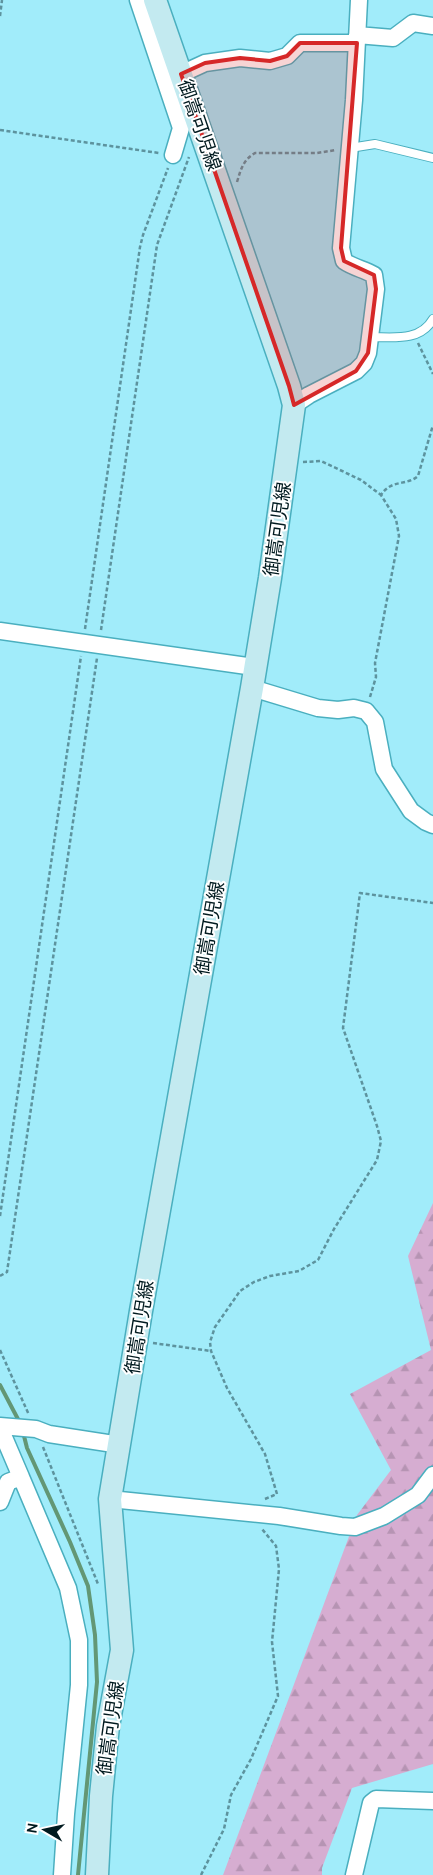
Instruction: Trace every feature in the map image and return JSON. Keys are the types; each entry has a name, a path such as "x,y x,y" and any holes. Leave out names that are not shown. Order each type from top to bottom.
{"main road":[{"name":"御嵩可児線","path":"97,1875 101,1796 108,1726 122,1650 110,1499 270,578 294,405 212,160 155,0"}],"street":[{"path":"138,0 180,128 172,155"},
{"path":"294,405 309,395 356,371 364,363 370,337 376,290 374,275 366,270 351,266 344,261 341,248 350,148 359,0"},
{"path":"181,74 205,63 240,58 270,61 287,56 300,43 393,38 413,24 433,26"},
{"path":"0,631 91,644 253,678 318,708 338,710 354,708 366,711 375,722 384,769 411,811 433,825"},
{"path":"62,1875 79,1685 79,1640 68,1588 9,1480 4,1427 33,1429 49,1434 120,1444"},
{"path":"110,1499 279,1516 355,1527 384,1516 418,1495 433,1475"},
{"path":"0,1502 9,1480"},
{"path":"362,1875 354,1875 371,1803 376,1799 433,1801"}],"lane":[{"path":"350,148 375,144 433,158"},
{"path":"370,337 412,336 428,328 433,319"}],"path":[{"path":"0,16 2,0"},
{"path":"0,130 212,160"},
{"path":"227,204 236,186 242,165 248,157 255,153 317,153 350,148"},
{"path":"0,1276 7,1272 91,644 140,247 142,235 172,155"},
{"path":"0,1216 157,245 189,157"},
{"path":"415,335 433,374"},
{"path":"381,495 392,484 413,481 418,476 433,425"},
{"path":"286,462 321,461 361,480 381,495 396,519 399,536 375,663 376,677 366,711"},
{"path":"201,1875 224,1828 232,1796 251,1759 278,1696 272,1642 280,1569 276,1546 251,1514 257,1503 277,1494 266,1454 227,1388 211,1351 210,1342 215,1327 240,1291 254,1282 270,1276 299,1271 318,1260 334,1229 377,1160 381,1141 378,1126 343,1028 360,893 433,903"},
{"path":"136,1341 211,1351"},
{"path":"0,1350 101,1593"}],"highlighted area":[{"path":"300,43 357,43 341,248 344,261 374,275 376,289 368,353 356,371 294,405 289,386 181,74 205,63 240,58 270,61 287,56"}],"green space":[{"path":"433,1203 433,1764 352,1788 322,1868 322,1875 223,1875 357,1515 391,1470 350,1394 431,1350 408,1256"}],"waterway":[{"path":"0,1385 20,1423"},
{"path":"23,1432 27,1448 88,1586 95,1635 97,1682 78,1875"}]}
